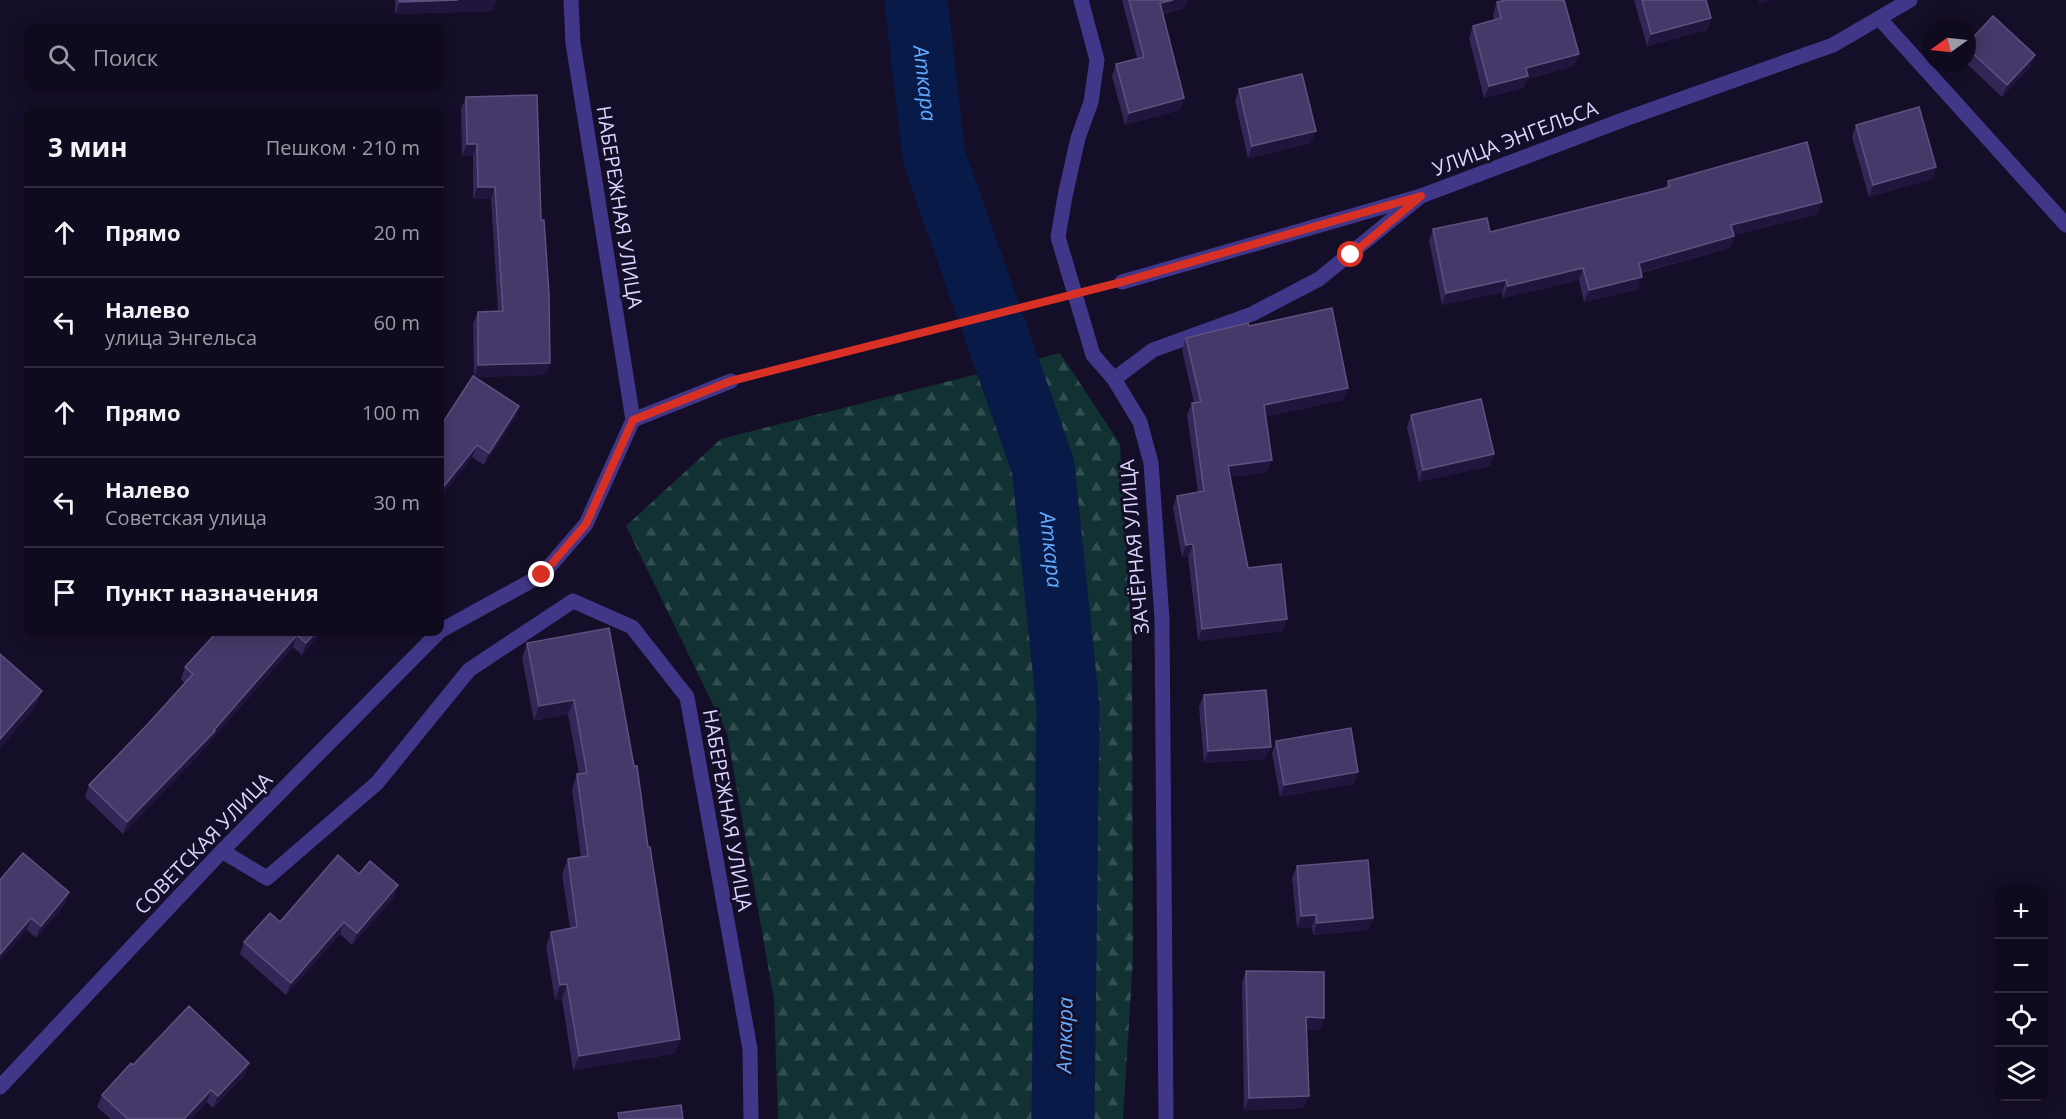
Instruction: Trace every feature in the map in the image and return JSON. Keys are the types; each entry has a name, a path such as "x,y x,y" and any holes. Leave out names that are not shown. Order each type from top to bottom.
{"street":[{"name":"НАБЕРЕЖНАЯ УЛИЦА","path":"571,0 573,44 633,420"},
{"name":"ЗАЧЁРНАЯ УЛИЦА","path":"1081,0 1097,60 1090,102 1078,138 1058,237 1093,355 1114,379 1140,422 1151,463 1162,619 1166,1119"},
{"name":"УЛИЦА ЭНГЕЛЬСА","path":"1122,282 1421,196 1628,118 1833,45 1910,0"},
{"path":"1879,18 2066,225"},
{"path":"1114,379 1153,350 1252,314 1319,279 1421,196"},
{"path":"633,420 731,381"},
{"name":"СОВЕТСКАЯ УЛИЦА","path":"444,628 542,575 586,524 633,420"},
{"name":"НАБЕРЕЖНАЯ УЛИЦА","path":"222,851 267,878 377,783 469,670 573,601 632,627 687,697 750,1050 751,1119"},
{"name":"СОВЕТСКАЯ УЛИЦА","path":"0,1087 222,851 434,636"}],"path":[{"path":"731,381 1122,282"}],"green space":[{"path":"1060,353 1120,444 1132,640 1133,960 1123,1119 778,1119 774,1000 727,733 626,526 721,439"}],"building":[{"path":"399,0 458,0 400,2"},
{"path":"1129,0 1173,0 1160,3 1184,98 1129,113 1116,64 1144,57"},
{"path":"1564,0 1579,54 1526,68 1528,76 1489,86 1473,26 1501,18 1497,2"},
{"path":"1642,0 1706,0 1711,18 1651,34"},
{"path":"1993,16 2035,55 2007,85 1976,56 1976,34"},
{"path":"1302,74 1316,131 1252,146 1239,89"},
{"path":"537,95 541,220 544,220 549,294 550,363 478,365 478,312 503,311 495,187 478,187 477,144 467,144 466,97"},
{"path":"1919,107 1936,167 1873,185 1856,125"},
{"path":"1807,142 1822,202 1731,225 1734,236 1639,263 1642,277 1589,290 1583,268 1508,286 1506,280 1446,293 1433,229 1487,218 1490,232 1670,187 1668,181"},
{"path":"1332,308 1348,388 1264,405 1272,460 1228,466 1248,568 1281,564 1287,619 1202,629 1193,544 1186,545 1177,496 1204,491 1192,403 1201,402 1186,338 1248,323 1249,326"},
{"path":"473,376 519,406 489,453 477,445 444,486 444,421"},
{"path":"1481,399 1494,454 1423,470 1411,415"},
{"path":"609,628 634,766 637,766 680,1039 579,1056 567,984 560,985 551,932 577,927 568,859 588,856 577,774 587,773 574,700 539,706 527,643"},
{"path":"213,636 296,636 215,731 127,822 89,785 193,674 185,667"},
{"path":"298,636 312,636 306,643"},
{"path":"0,654 42,691 0,739"},
{"path":"1266,690 1271,747 1208,751 1204,695"},
{"path":"1351,728 1358,772 1284,785 1276,741"},
{"path":"23,853 69,892 41,926 31,918 0,954 0,880"},
{"path":"338,855 359,874 370,861 398,885 357,933 344,922 291,983 244,942 270,913 280,922"},
{"path":"1368,860 1373,918 1317,923 1316,915 1301,916 1297,866"},
{"path":"1246,971 1324,972 1324,1018 1306,1017 1309,1096 1249,1098"},
{"path":"189,1006 249,1063 218,1096 211,1090 184,1119 128,1119 102,1095"},
{"path":"681,1105 683,1119 619,1119 618,1113"}],"waterway":[{"name":"Аткара","path":"916,0 934,157 1043,466 1068,707 1063,1119"}],"route":[{"path":"542,575 586,524 633,420 731,381 1122,282 1421,196 1351,255"}]}
